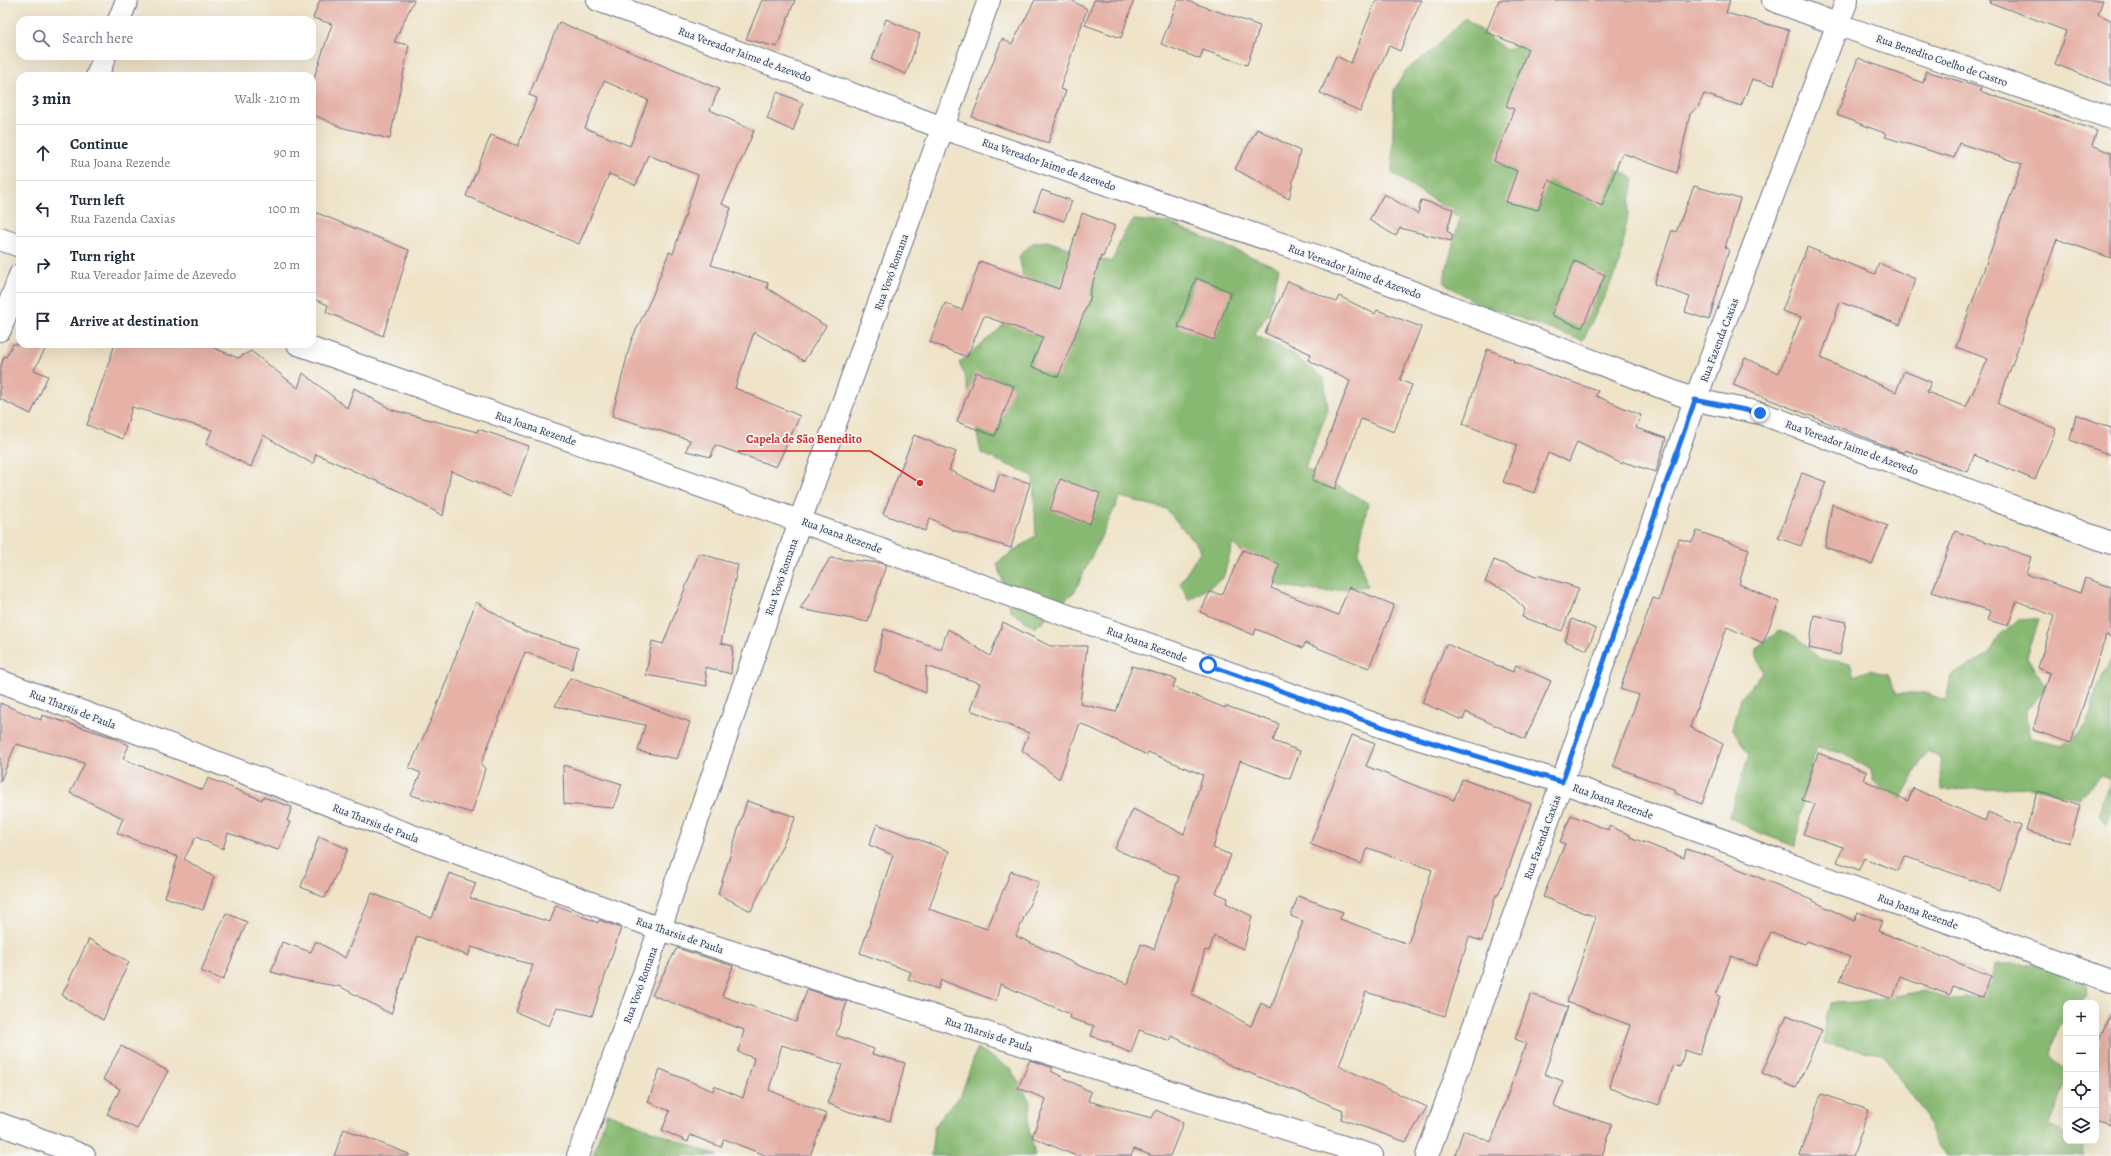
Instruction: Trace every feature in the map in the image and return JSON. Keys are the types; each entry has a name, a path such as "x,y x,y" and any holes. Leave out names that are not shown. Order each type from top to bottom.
{"street":[{"path":"121,16 127,0"},
{"name":"Rua Vereador Jaime de Azevedo","path":"598,0 943,128 1331,261 1695,400 1760,413 2111,543"},
{"name":"Rua Vovó Romana","path":"578,1156 660,929 800,520 989,0"},
{"name":"Rua Benedito Coelho de Castro","path":"1773,0 1839,25 2111,118"},
{"name":"Rua Fazenda Caxias","path":"1427,1156 1562,782 1695,400 1839,25 1847,0"},
{"path":"99,72 103,60"},
{"path":"0,239 16,245"},
{"path":"0,330 16,286"},
{"name":"Rua Joana Rezende","path":"309,348 1397,732 1562,782 2111,981"},
{"name":"Rua Tharsis de Paula","path":"0,681 660,929 1372,1156"},
{"path":"0,1124 84,1156"}],"green space":[{"path":"1465,18 1506,50 1532,38 1558,141 1634,178 1620,263 1583,341 1475,302 1443,282 1460,218 1392,173 1394,90 1406,70 1433,50"},
{"path":"1134,220 1169,223 1279,268 1268,314 1254,335 1285,349 1324,378 1328,410 1305,468 1368,503 1358,552 1367,586 1326,592 1279,586 1233,544 1223,578 1189,600 1180,584 1201,550 1166,509 1120,497 1075,591 1035,628 1011,611 997,563 1036,535 1033,476 981,453 965,376 959,363 1028,302 1019,256 1032,243 1047,241 1112,262 1123,234"},
{"path":"2020,618 2039,620 2027,657 2047,688 2026,710 2030,738 2064,745 2088,724 2096,692 2111,658 2111,811 2106,824 2098,816 2110,780 2101,776 2079,798 2029,787 1942,790 1940,758 1927,751 1899,802 1873,781 1871,770 1843,753 1816,748 1800,814 1796,847 1755,831 1729,817 1749,755 1733,729 1741,698 1763,673 1756,654 1756,648 1779,631 1797,637 1820,659 1850,663 1854,676 1870,670 1888,675 1896,693 1926,693 1946,701 1951,676 1990,653 2000,635"},
{"path":"1995,964 2041,964 2085,977 2087,995 2083,1000 2063,1000 2063,1021 2057,1027 2050,1055 2063,1068 2063,1089 2050,1126 2063,1132 2063,1144 2082,1144 2085,1156 1948,1156 1938,1147 1922,1110 1882,1053 1823,1044 1825,1018 1831,1003 1857,1002 1924,991 1953,999 1980,997 1992,984"},
{"path":"977,1048 1010,1068 1031,1103 1028,1124 1035,1156 931,1156 934,1128 946,1110 961,1095"},
{"path":"607,1113 718,1156 593,1156"}],"building":[{"path":"320,0 414,0 394,42 409,45 390,139 340,127 316,116 316,72 332,24 316,19 316,16 314,16"},
{"path":"762,0 795,0 777,47 746,39"},
{"path":"1035,0 1071,0 1087,9 1060,89 1066,91 1048,143 972,117 1002,39 1012,44"},
{"path":"1094,0 1134,0 1121,38 1085,25"},
{"path":"1178,0 1185,0 1260,26 1247,65 1203,50 1200,59 1161,44"},
{"path":"1376,0 1421,0 1400,51 1389,46 1360,111 1320,93 1336,56 1351,63"},
{"path":"1499,0 1730,0 1726,13 1789,30 1774,85 1752,79 1741,106 1704,94 1698,107 1690,114 1677,173 1622,153 1602,206 1549,180 1538,210 1506,202 1517,171 1494,161 1514,109 1506,106 1528,49 1486,32"},
{"path":"1990,0 2103,0 2098,14 2111,20 2111,86 2055,64 2066,31 1989,2"},
{"path":"886,19 920,34 906,74 872,60"},
{"path":"559,22 719,89 710,110 754,131 722,204 731,208 711,265 768,283 767,288 826,326 804,361 754,332 735,388 800,416 776,467 715,445 711,457 686,451 690,440 612,416 631,341 652,297 669,252 673,254 698,175 648,155 636,185 609,174 579,244 466,196 491,135 518,146 537,98 529,95","holes":["604,81 648,100 630,146 585,128"]},
{"path":"1858,58 1923,83 1926,71 1982,88 1980,91 2097,131 2092,145 2111,153 2111,258 2057,239 1998,404 2056,429 2035,480 1974,455 1968,472 1905,450 1904,453 1733,385 1745,358 1779,373 1801,317 1782,311 1807,247 1875,274 1879,263 1915,279 1900,325 1840,302 1821,358 1896,392 1904,371 1931,382 1927,392 1966,407 1988,359 1956,347 2022,164 1959,143 1954,158 1885,137 1887,134 1837,115"},
{"path":"777,92 803,103 793,131 767,119"},
{"path":"1257,129 1300,151 1289,199 1235,169"},
{"path":"1694,186 1740,199 1725,248 1729,249 1709,320 1685,312 1690,297 1654,284 1672,230 1676,232"},
{"path":"1042,190 1072,201 1064,221 1034,210"},
{"path":"1384,194 1418,214 1421,200 1453,209 1447,231 1453,235 1451,241 1400,228 1396,236 1369,220"},
{"path":"316,213 409,250 383,336 326,312 328,305 316,300"},
{"path":"1082,213 1115,226 1103,257 1101,256 1089,295 1091,296 1058,377 1031,366 1043,337 984,316 967,357 930,342 945,303 962,310 980,261 1059,289"},
{"path":"1575,261 1605,275 1582,328 1551,315"},
{"path":"1196,278 1231,292 1214,340 1178,327"},
{"path":"1288,281 1336,302 1339,296 1375,314 1377,310 1421,327 1400,380 1412,385 1394,432 1361,419 1335,489 1312,480 1350,381 1308,360 1311,354 1265,333"},
{"path":"13,344 16,344 16,348 46,348 34,370 48,376 31,414 0,399 0,370 4,356 6,357"},
{"path":"114,348 214,348 238,358 251,351 298,388 303,373 347,408 354,388 392,410 477,432 478,429 529,446 511,496 451,471 443,516 399,491 316,454 313,464 263,435 251,467 206,444 212,430 132,407 123,439 87,425"},
{"path":"1487,349 1514,360 1513,362 1598,391 1596,396 1641,415 1636,428 1666,438 1656,472 1623,462 1622,464 1577,442 1569,462 1548,453 1534,493 1503,482 1517,445 1463,424"},
{"path":"976,372 1014,386 995,436 957,422"},
{"path":"2076,414 2111,428 2111,455 2070,440"},
{"path":"914,435 956,452 949,470 994,492 999,474 1030,483 1011,548 953,530 930,518 925,531 883,514"},
{"path":"1802,473 1826,482 1801,546 1778,538"},
{"path":"1060,479 1100,493 1090,524 1050,510"},
{"path":"1832,504 1888,526 1872,564 1825,547"},
{"path":"1697,531 1749,549 1739,584 1779,602 1763,643 1727,627 1690,727 1723,744 1702,804 1675,793 1676,790 1613,766 1639,695 1620,689 1653,598 1659,600 1679,539 1692,542"},
{"path":"1955,531 2031,557 2026,574 2080,593 2085,578 2111,587 2111,637 2106,635 2071,743 2033,730 2050,673 2038,668 2054,616 2017,601 2008,626 1988,620 1991,611 1932,592"},
{"path":"1243,550 1280,564 1271,588 1338,615 1349,587 1394,605 1369,668 1305,643 1303,648 1256,629 1254,635 1200,612 1210,592 1222,595"},
{"path":"699,553 738,565 721,643 733,646 731,674 705,667 707,686 646,675 652,641 663,644"},
{"path":"830,558 880,563 886,565 868,622 800,609"},
{"path":"1494,560 1536,577 1537,575 1579,588 1562,631 1522,617 1525,609 1506,590 1485,582"},
{"path":"476,602 523,631 578,648 572,669 525,652 481,764 485,769 472,813 411,795 421,773 409,768 435,711"},
{"path":"1814,615 1846,622 1840,655 1809,648"},
{"path":"1572,619 1596,629 1587,650 1565,641"},
{"path":"1003,622 1050,646 1087,646 1080,704 1116,712 1132,666 1176,679 1173,687 1225,708 1226,706 1279,724 1273,741 1300,751 1290,779 1240,761 1213,848 1231,855 1216,893 1228,898 1226,903 1252,916 1244,949 1214,936 1209,951 1205,950 1192,994 1251,1026 1261,1003 1271,1008 1303,921 1291,916 1298,896 1343,912 1340,919 1408,944 1432,870 1368,848 1361,864 1310,844 1352,735 1375,744 1366,766 1414,785 1454,800 1462,779 1531,804 1506,876 1498,895 1496,895 1482,941 1469,937 1445,1016 1366,992 1339,1066 1427,1107 1406,1142 1341,1119 1343,1110 1232,1066 1172,1036 1170,1041 1139,1030 1131,1053 1112,1045 1113,1043 1091,1036 1094,1026 1069,1018 1070,1014 1000,984 996,1001 941,980 938,989 908,979 911,972 860,953 893,855 869,845 877,824 949,851 929,909 987,929 1011,871 1039,882 1016,936 1080,966 1128,984 1141,944 1154,949 1179,877 1115,849 1133,809 1184,834 1203,775 1148,752 1147,755 1080,723 1059,779 1022,750 1029,733 970,710 980,683 926,666 926,693 874,671 884,629 941,649 948,629 990,656"},
{"path":"1446,644 1513,672 1516,665 1551,681 1525,739 1466,712 1463,720 1422,703"},
{"path":"570,678 690,722 677,759 638,751 645,725 555,706"},
{"path":"0,703 41,720 42,715 112,737 129,745 123,759 203,790 208,778 262,800 263,797 292,807 287,821 290,822 278,850 228,833 223,849 196,837 184,859 214,877 203,910 165,897 178,857 117,833 123,818 70,793 85,763 16,744 0,782"},
{"path":"1818,753 1867,772 1864,780 1908,801 1913,788 1985,821 1988,812 2021,826 2000,890 1904,856 1898,871 1864,858 1859,870 1837,862 1843,847 1803,834 1815,804 1802,800"},
{"path":"563,765 622,784 613,808 564,804"},
{"path":"2037,791 2080,805 2070,843 2026,831"},
{"path":"747,801 796,817 751,911 718,894"},
{"path":"1571,815 1608,830 1609,826 1630,835 1630,837 1684,858 1686,849 1708,856 1801,895 1854,921 1858,912 1882,921 1878,931 1991,976 1983,998 1953,986 1950,995 1900,977 1893,999 1840,981 1850,957 1807,941 1805,944 1771,932 1756,966 1731,956 1716,995 1720,996 1699,1055 1685,1050 1680,1067 1674,1065 1659,1105 1609,1088 1630,1025 1567,1002 1596,917 1543,897 1565,844 1560,842"},
{"path":"319,836 348,849 325,898 301,887"},
{"path":"449,873 476,883 470,898 550,922 556,905 598,923 599,920 621,928 592,1016 557,1007 549,1026 516,1012 533,965 471,947 468,956 417,936 391,1014 341,987 297,979 271,972 282,942 311,952 316,941 345,958 372,893 432,918"},
{"path":"226,913 247,922 223,980 201,971"},
{"path":"89,939 129,962 103,1020 62,995"},
{"path":"677,948 733,966 722,996 796,1022 807,989 847,1002 836,1035 874,1049 872,1054 905,1063 890,1121 850,1112 827,1103 842,1065 782,1045 769,1090 826,1114 810,1156 767,1156 724,1139 721,1147 690,1135 688,1142 662,1130 670,1111 648,1102 660,1069 713,1091 714,1086 743,1098 754,1058 738,1052 744,1030 652,995"},
{"path":"1531,994 1568,1007 1544,1074 1563,1081 1554,1106 1612,1125 1602,1156 1455,1156 1463,1130 1491,1142 1526,1043 1515,1039"},
{"path":"2111,1013 2111,1127 2099,1123 2099,1040"},
{"path":"1787,1015 1822,1030 1796,1088 1762,1073"},
{"path":"121,1046 168,1071 137,1129 107,1114 120,1089 103,1079"},
{"path":"1030,1060 1053,1068 1051,1071 1091,1092 1088,1101 1152,1118 1156,1110 1183,1123 1170,1156 1153,1156 1134,1149 1131,1156 1076,1156 1032,1137 1046,1099 1018,1088"},
{"path":"1821,1094 1869,1110 1853,1156 1800,1156"},
{"path":"344,1129 409,1154 409,1156 334,1156"}],"place":[{"name":"Capela de São Benedito","path":"920,483"}],"route":[{"path":"1208,665 1397,732 1562,782 1695,400 1760,413"}]}
